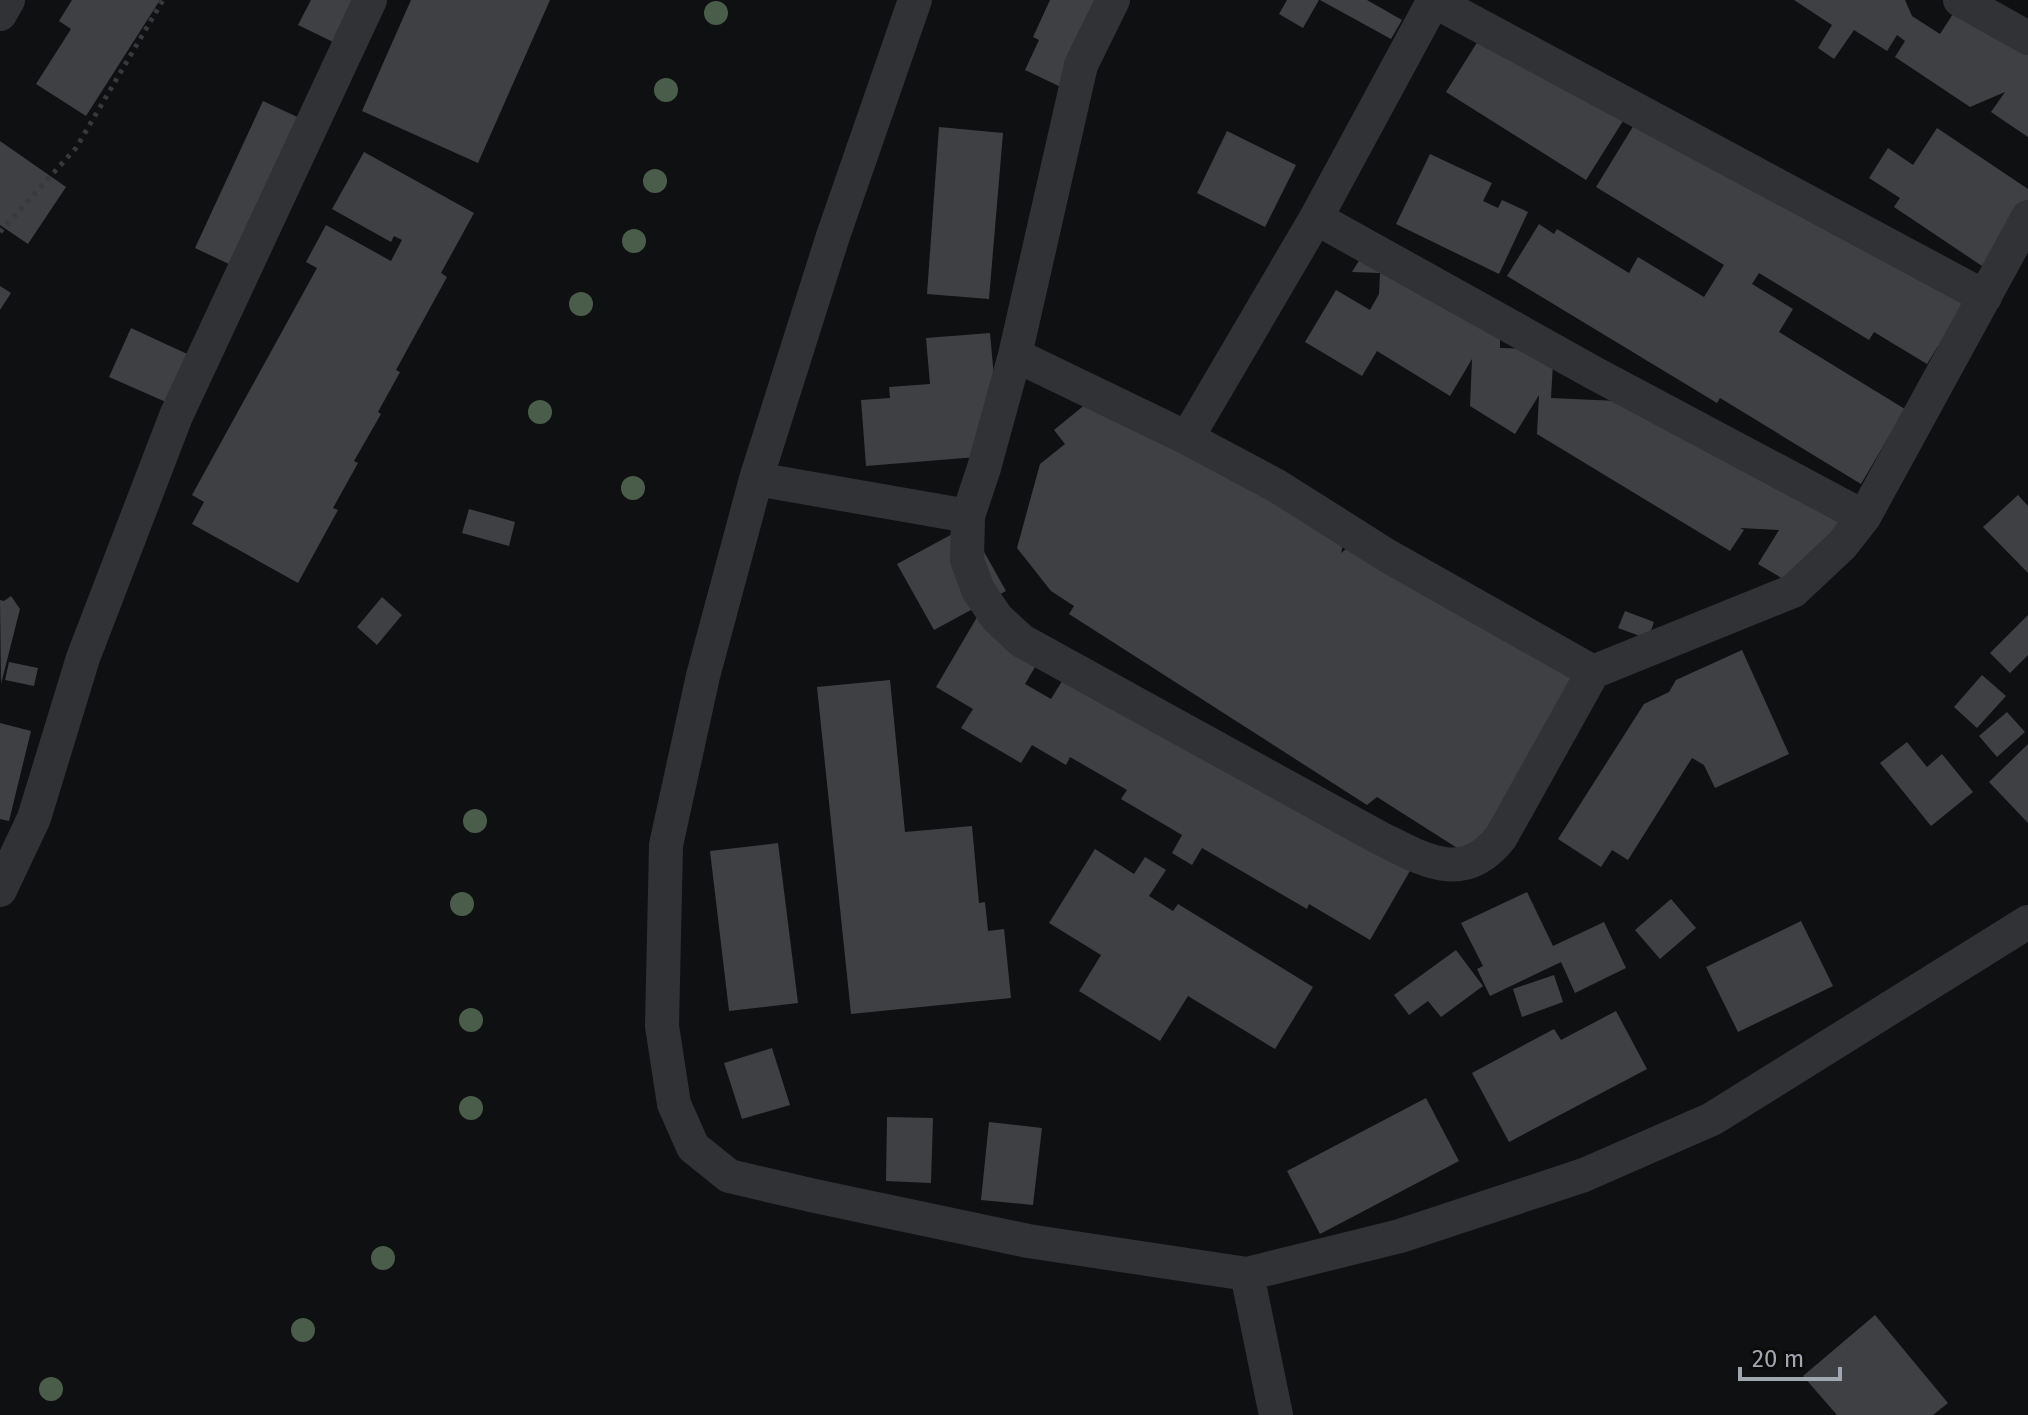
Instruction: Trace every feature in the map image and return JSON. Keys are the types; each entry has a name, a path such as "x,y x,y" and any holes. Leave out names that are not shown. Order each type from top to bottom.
{"street":[{"path":"0,14 8,0"},
{"path":"0,890 34,818 83,658 176,416 370,0"},
{"path":"915,0 833,236 756,479 703,676 666,845 662,1026 674,1104 693,1147 729,1176 815,1196 1028,1241 1247,1274 1400,1236 1584,1175 1712,1119 2028,922"},
{"path":"1113,0 1081,65 1015,355 968,516 967,560 978,590 997,618 1022,641 1376,836 1430,862 1457,865 1488,854 1501,837 1593,672 1793,591 1842,545 1864,517 2028,217"},
{"path":"1960,0 2028,38"},
{"path":"1187,438 1316,218 1434,1 1985,297"},
{"path":"1316,218 1594,373 1864,517"},
{"path":"1015,355 1187,438 1277,486 1386,555 1593,672"},
{"path":"756,479 968,516"},
{"path":"1247,1274 1276,1415"}],"path":[{"path":"0,232 76,148 163,0"}],"building":[{"path":"72,0 160,0 86,116 36,84 71,29 59,21"},
{"path":"311,0 379,0 354,52 298,25"},
{"path":"411,0 550,0 478,163 362,111"},
{"path":"1050,0 1125,0 1084,98 1025,70 1039,40 1033,37"},
{"path":"1287,0 1319,0 1303,28 1279,14"},
{"path":"1320,0 1367,0 1402,20 1391,39"},
{"path":"1794,0 1905,0 1912,16 1940,34 1962,0 2028,37 2028,137 1991,112 2005,92 1970,107 1895,57 1905,41 1897,35 1887,51 1854,30 1834,59 1818,48 1832,25"},
{"path":"1483,33 1623,121 1586,180 1446,92"},
{"path":"263,101 321,128 250,274 195,248"},
{"path":"1645,107 1979,309 1952,354 1938,346 1927,364 1874,332 1869,340 1759,273 1752,284 1793,309 1779,332 1913,414 1888,438 1861,484 1720,398 1717,403 1507,276 1539,224 1554,234 1557,229 1629,273 1638,257 1704,297 1724,265 1596,187"},
{"path":"939,127 1003,133 989,299 927,294"},
{"path":"1937,128 2028,189 2028,209 1982,266 1894,207 1900,198 1869,178 1888,148 1913,165"},
{"path":"1227,131 1296,165 1265,227 1197,193"},
{"path":"0,141 66,187 28,244 0,225"},
{"path":"364,152 474,213 441,273 447,277 396,370 400,372 378,412 381,414 354,461 358,463 333,508 338,510 298,583 192,524 204,502 192,495 317,268 306,262 326,225 391,261 402,240 394,236 391,242 332,209"},
{"path":"1430,154 1492,183 1483,201 1498,208 1502,200 1528,212 1499,274 1396,224"},
{"path":"1365,251 1500,333 1500,348 1530,349 1553,363 1551,398 1618,401 1854,523 1810,595 1758,564 1779,530 1740,528 1744,530 1730,551 1537,434 1539,395 1515,434 1470,406 1472,359 1450,396 1377,351 1362,376 1305,342 1336,290 1370,310 1379,294 1380,273 1352,272"},
{"path":"0,286 11,293 0,310"},
{"path":"131,328 196,358 175,406 109,377"},
{"path":"990,333 1001,455 866,466 861,400 890,398 889,387 930,384 926,338"},
{"path":"1103,390 1348,525 1341,553 1366,533 1594,667 1476,860 1377,797 1367,805 1069,614 1074,606 1051,591 1017,548 1040,464 1065,444 1054,430"},
{"path":"2018,495 2028,506 2028,573 1983,527"},
{"path":"469,509 515,522 509,546 462,533"},
{"path":"969,525 1006,591 934,630 897,564"},
{"path":"11,596 20,609 1,684 0,600"},
{"path":"382,597 402,615 377,645 357,627"},
{"path":"983,607 1048,645 1025,684 1051,699 1072,665 1418,857 1370,940 1309,904 1307,909 1202,848 1192,865 1172,853 1182,835 1121,799 1127,790 1070,757 1066,765 1032,745 1021,763 961,728 973,709 936,687"},
{"path":"1625,611 1654,622 1648,639 1618,628"},
{"path":"2028,615 2028,655 2010,673 1990,653"},
{"path":"1742,650 1789,754 1715,788 1704,765 1692,758 1628,860 1612,850 1601,867 1558,839 1644,704 1669,692 1676,680"},
{"path":"9,662 38,668 34,686 5,680"},
{"path":"1982,675 2006,696 1977,728 1954,707"},
{"path":"890,680 905,832 972,826 979,903 985,902 988,931 1004,929 1011,998 851,1014 817,687"},
{"path":"2007,712 2025,732 1997,757 1979,736"},
{"path":"0,723 31,731 9,821 0,819"},
{"path":"1907,742 1927,767 1942,754 1973,792 1931,826 1880,763"},
{"path":"2028,744 2028,823 1989,782"},
{"path":"778,843 798,1003 729,1011 710,851"},
{"path":"1095,849 1134,874 1145,857 1166,870 1149,896 1173,911 1178,904 1313,987 1275,1049 1188,996 1160,1041 1079,991 1101,955 1049,923"},
{"path":"1527,892 1553,946 1604,922 1626,968 1575,993 1561,962 1490,996 1477,969 1483,966 1461,923"},
{"path":"1671,899 1696,928 1660,959 1635,930"},
{"path":"1801,921 1833,986 1738,1032 1706,967"},
{"path":"1456,950 1483,986 1441,1017 1428,1001 1409,1015 1394,995"},
{"path":"1554,975 1563,1002 1522,1017 1513,989"},
{"path":"1616,1011 1647,1069 1509,1142 1472,1073 1554,1029 1561,1040"},
{"path":"772,1048 790,1105 742,1119 724,1063"},
{"path":"1426,1098 1459,1161 1320,1234 1287,1171"},
{"path":"887,1117 933,1118 931,1183 886,1181"},
{"path":"989,1122 1042,1128 1033,1205 981,1200"},
{"path":"1875,1315 1948,1403 1933,1415 1837,1415 1803,1376"}]}
